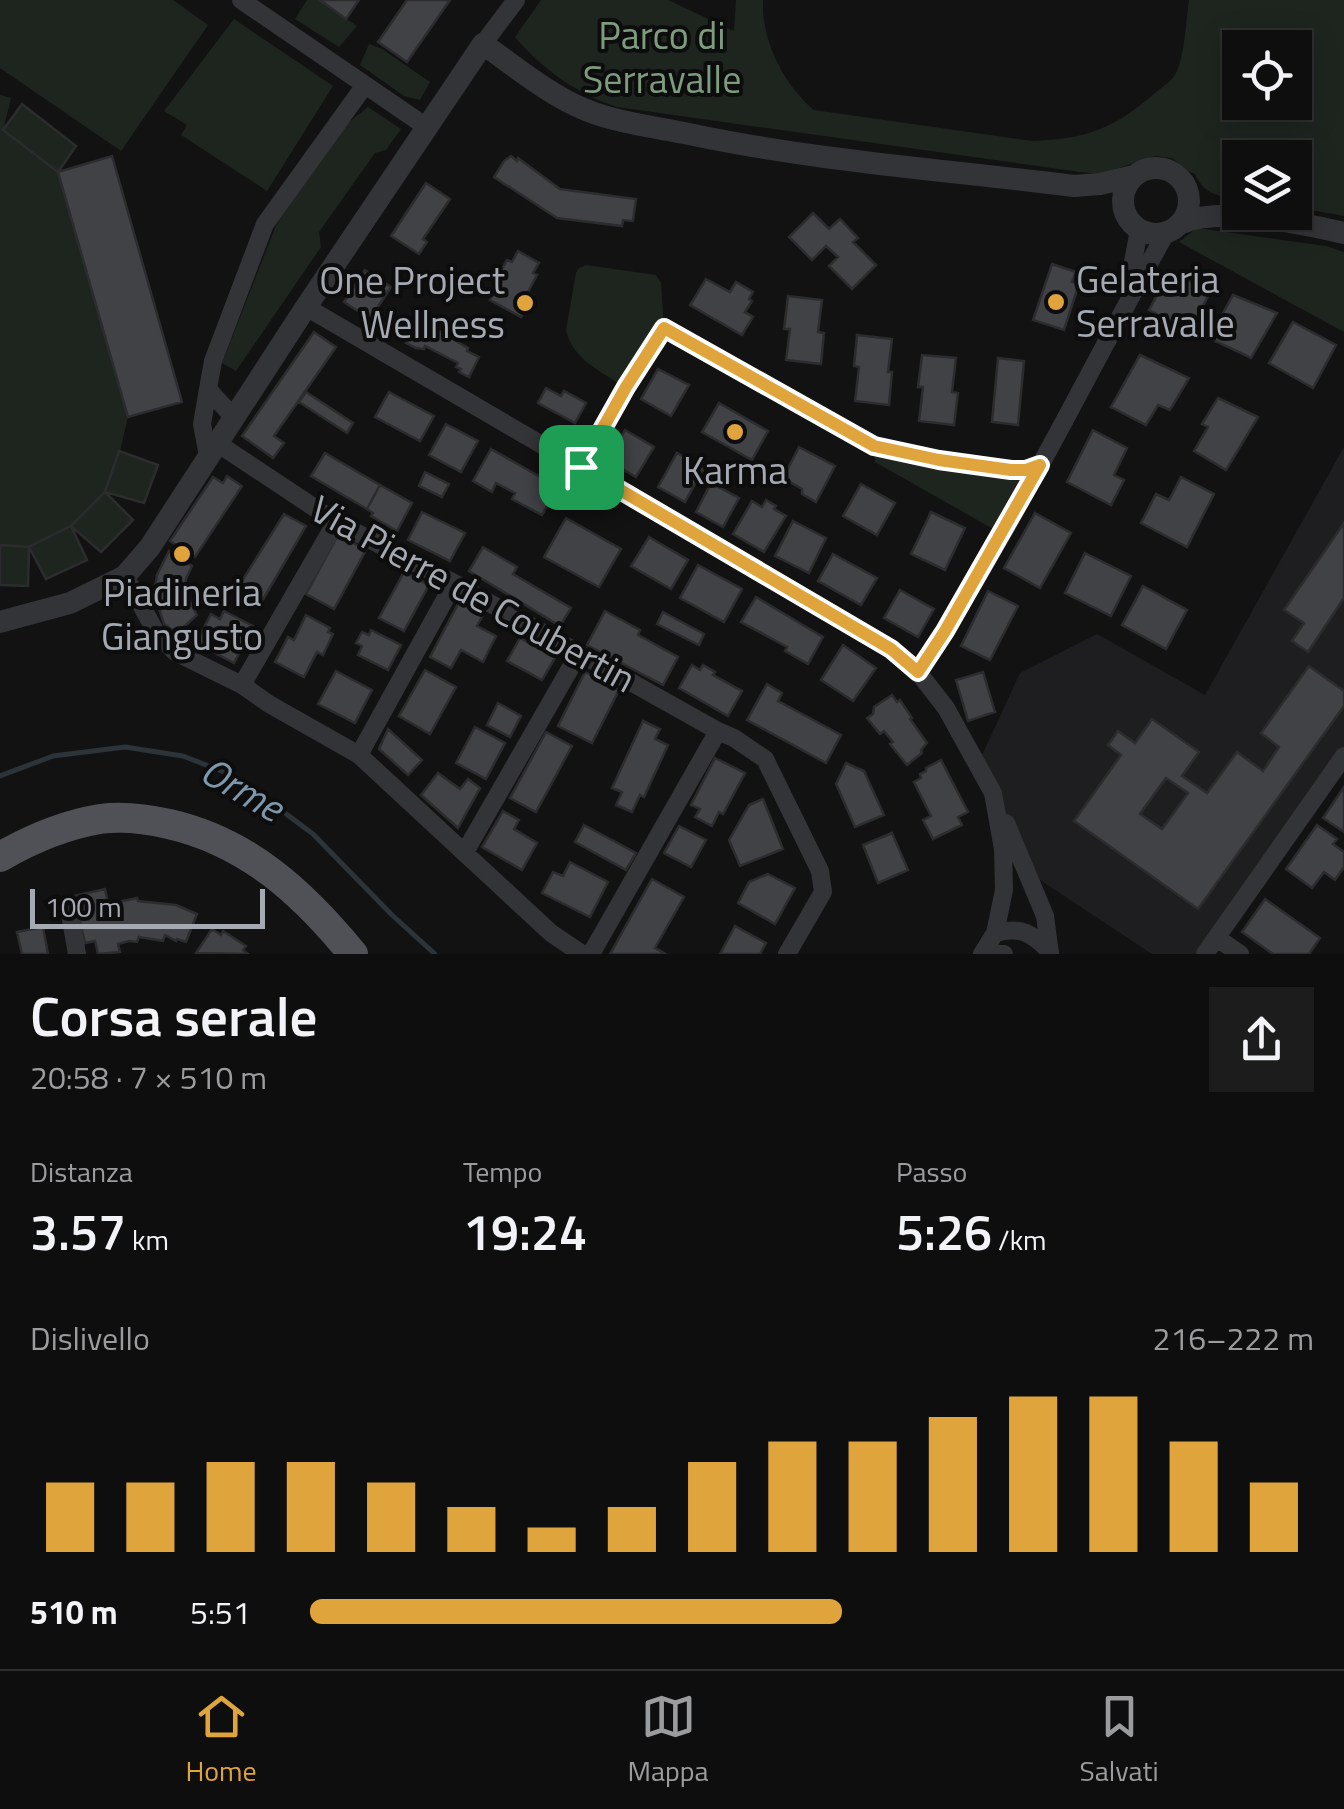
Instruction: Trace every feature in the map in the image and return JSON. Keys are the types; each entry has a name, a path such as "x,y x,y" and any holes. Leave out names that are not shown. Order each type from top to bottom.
{"main road":[{"path":"0,857 63,828 104,818 147,819 192,829 240,850 292,888 353,954"}],"street":[{"path":"241,0 428,128"},
{"path":"0,622 70,603 125,576 150,547 306,307 516,0"},
{"path":"483,44 555,94 602,116 784,152 1074,186 1100,184 1163,168 1178,176 1196,200 1222,210"},
{"path":"212,450 202,424 214,361 265,224 365,85"},
{"path":"1124,310 1131,221 1123,192 1134,176"},
{"path":"1074,186 1098,196 1148,234 1194,218 1222,217"},
{"path":"918,672 1040,465 1124,310 1189,207 1187,190"},
{"path":"1312,228 1344,233"},
{"path":"306,307 891,649 918,672 946,708 994,793 1045,916 1050,953"},
{"path":"581,467 664,328 874,446 1011,470 1040,465"},
{"path":"208,388 234,418"},
{"name":"Via Pierre de Coubertin","path":"212,450 765,759 820,871 823,892 787,954"},
{"path":"242,685 336,522"},
{"path":"125,576 156,634 175,652 242,685 359,754 551,933 582,954"},
{"path":"359,754 454,584"},
{"path":"465,852 579,653"},
{"path":"591,954 726,734"},
{"path":"1240,954 1211,946 1344,756"},
{"path":"994,793 1003,849 1004,890 995,933 983,952 1004,954"},
{"path":"70,914 78,954"},
{"path":"995,933 1022,930 1034,935 1050,953"}],"shaded area":[{"path":"1344,447 1344,756 1204,954 1152,954 1025,870 977,766 1020,673 1097,634 1205,695"}],"green space":[{"path":"0,0 173,0 208,25 121,151 0,68"},
{"path":"307,0 318,0 357,26 339,47 295,19"},
{"name":"Parco di Serravalle","path":"541,0 668,0 734,31 736,0 763,0 766,31 776,61 793,88 814,110 1032,141 1069,138 1098,130 1126,115 1168,83 1180,64 1189,0 1344,0 1344,216 1312,210 1312,140 1222,140 1222,196 1208,190 1195,174 1172,158 1155,156 1101,174 617,107 588,95 537,60 515,37"},
{"path":"234,19 333,86 267,191 181,135 187,125 164,111"},
{"path":"369,44 430,82 420,100 404,96 360,65"},
{"path":"0,95 11,98 4,127 22,104 76,146 60,171 112,156 182,402 128,417 120,451 158,465 144,503 107,493 133,520 101,552 73,529 87,560 46,579 30,549 28,586 0,585"},
{"path":"368,107 401,129 386,150 375,153 319,232 321,247 236,371 222,363 277,223 343,127"},
{"path":"1197,228 1326,246 1344,252 1344,332 1179,242"},
{"path":"586,265 656,275 661,283 664,328 625,387 581,357 569,340 566,330 576,273"},
{"path":"874,446 1040,465 1002,534 875,462"}],"building":[{"path":"320,0 359,0 346,19"},
{"path":"407,0 450,0 407,62 378,42"},
{"path":"22,104 76,146 58,172 3,130"},
{"path":"22,104 76,146 58,172 3,130"},
{"path":"112,156 182,402 128,417 58,172"},
{"path":"511,156 560,189 636,199 633,221 623,220 622,226 557,218 494,177"},
{"path":"426,183 450,199 423,239 427,242 419,254 391,236"},
{"path":"813,213 829,229 840,219 858,238 853,242 876,265 852,289 829,266 838,257 826,246 812,260 789,237"},
{"path":"518,251 539,263 528,292 533,295 521,317 490,300 500,281 496,279 507,260 512,262"},
{"name":"Gelateria Serravalle","path":"1052,264 1076,272 1072,282 1079,284 1064,330 1033,320"},
{"path":"365,270 391,287 370,319 344,302"},
{"path":"1170,271 1210,292 1190,332 1149,310"},
{"path":"706,279 730,292 736,282 753,292 745,312 753,317 742,335 690,305"},
{"path":"1233,295 1277,313 1251,358 1209,338"},
{"path":"788,296 822,300 818,332 824,333 821,364 786,360 790,329 784,329"},
{"path":"1293,322 1336,345 1313,388 1269,363"},
{"path":"418,323 429,329 431,326 479,357 469,377 459,372 458,363 425,346 416,348 406,343"},
{"path":"314,332 336,347 274,436 284,443 273,458 242,436"},
{"path":"857,335 892,339 889,405 855,401"},
{"path":"922,355 956,358 952,392 958,393 954,425 919,421"},
{"path":"1140,355 1189,378 1170,410 1158,405 1146,425 1111,407"},
{"path":"998,358 1024,361 1018,425 992,422"},
{"path":"658,369 689,385 671,416 641,399"},
{"path":"546,388 561,396 564,391 586,403 575,423 538,403"},
{"path":"306,392 353,423 347,433 299,402"},
{"path":"389,392 434,416 420,441 375,417"},
{"path":"1218,398 1258,417 1226,470 1194,451 1208,427 1202,424"},
{"name":"Karma","path":"719,403 768,431 752,460 702,432"},
{"path":"446,424 478,441 461,472 429,455"},
{"path":"625,430 654,447 636,477 607,460"},
{"path":"1093,430 1127,448 1114,475 1124,480 1111,505 1067,482"},
{"path":"799,447 835,466 816,502 783,478"},
{"path":"491,449 558,487 542,515 512,499 515,493 496,483 492,492 473,481"},
{"path":"119,451 158,465 144,503 105,492"},
{"path":"119,451 158,465 144,503 105,492"},
{"path":"325,453 380,485 367,509 311,476"},
{"path":"677,453 704,468 685,502 658,487"},
{"path":"425,472 449,484 442,497 419,486"},
{"path":"227,476 242,486 195,557 170,541 213,477 223,483"},
{"path":"1181,477 1214,494 1187,547 1141,523 1156,494 1169,500"},
{"path":"711,483 739,498 723,527 696,512"},
{"path":"861,484 895,503 877,535 843,516"},
{"path":"380,485 412,503 397,531 371,516 373,513 367,509"},
{"path":"105,492 133,520 101,552 71,526"},
{"path":"105,492 133,520 101,552 71,526"},
{"path":"766,500 786,516 764,552 733,534 752,501 762,507"},
{"path":"422,512 465,533 450,561 408,540"},
{"path":"931,512 965,528 945,570 911,554"},
{"path":"1035,513 1071,533 1040,588 1004,568"},
{"path":"284,514 306,526 261,603 237,589"},
{"path":"566,518 621,549 599,587 544,557"},
{"path":"793,521 826,538 809,573 775,556"},
{"path":"1344,523 1344,598 1308,652 1292,641 1304,623 1284,610"},
{"path":"71,526 87,560 46,579 29,547"},
{"path":"71,526 87,560 46,579 29,547"},
{"path":"338,535 366,550 334,609 306,594"},
{"path":"649,537 688,560 671,589 631,566"},
{"path":"0,545 29,547 28,586 0,585"},
{"path":"0,545 29,547 28,586 0,585"},
{"path":"483,547 517,567 513,574 571,608 560,626 469,571"},
{"path":"169,551 192,566 185,593 197,615 177,633 164,624 154,593 157,575"},
{"path":"1085,553 1131,576 1111,616 1065,593"},
{"path":"833,554 877,578 861,605 818,581"},
{"path":"698,565 742,589 724,622 680,598"},
{"path":"404,572 429,585 404,631 379,618"},
{"path":"1143,586 1187,610 1166,649 1122,625"},
{"path":"900,590 934,609 918,637 884,618"},
{"path":"988,591 1018,606 990,660 961,646"},
{"path":"756,597 823,637 808,664 785,651 787,647 741,622"},
{"path":"459,602 483,615 477,626 496,636 483,662 461,650 451,668 430,657"},
{"path":"224,611 253,626 234,663 196,643 211,614 220,619"},
{"path":"605,611 678,657 663,685 587,645"},
{"path":"663,612 704,634 699,645 657,624"},
{"path":"306,615 330,628 328,632 333,634 323,655 317,652 304,677 275,662 288,637 294,640"},
{"path":"371,630 401,645 388,670 358,655 362,646 356,643 362,632 369,635"},
{"path":"520,638 555,658 542,680 507,661"},
{"path":"843,645 876,668 853,701 821,680"},
{"path":"692,665 700,670 703,665 742,691 728,716 679,688"},
{"path":"1309,666 1344,691 1344,706 1198,909 1074,821 1121,755 1108,745 1118,731 1135,743 1152,719 1199,752 1182,776 1207,793 1237,752 1263,771 1279,747 1261,733","holes":["1166,778 1188,793 1162,829 1140,814"]},
{"path":"425,670 456,687 430,734 399,716"},
{"path":"336,671 372,690 355,723 318,704"},
{"path":"585,672 619,690 592,743 558,726"},
{"path":"983,672 995,712 968,721 956,680"},
{"path":"767,684 782,693 778,701 841,735 826,763 747,720"},
{"path":"892,695 897,702 900,700 927,743 922,753 907,765 884,731 880,734 867,718 874,707"},
{"path":"498,703 521,716 510,737 487,725"},
{"path":"643,721 660,729 655,739 668,745 644,797 640,795 632,812 616,805 622,792 612,788"},
{"path":"475,727 505,743 486,779 456,763"},
{"path":"388,729 422,760 408,775 379,749"},
{"path":"546,732 572,746 536,812 510,798"},
{"path":"715,758 745,773 712,826 695,817 700,809 691,805"},
{"path":"941,760 968,812 958,817 962,825 933,839 923,820 931,816 914,782 926,768"},
{"path":"846,763 864,771 884,815 855,827 836,784"},
{"path":"438,773 460,789 468,779 480,788 458,828 421,795"},
{"path":"1344,787 1344,832 1323,818"},
{"path":"763,799 783,849 740,866 729,840 749,805"},
{"path":"503,811 519,820 514,829 537,843 522,870 482,847"},
{"path":"584,825 636,853 626,870 575,842"},
{"path":"1317,825 1337,839 1333,844 1344,852 1344,867 1335,880 1324,872 1312,888 1286,869"},
{"path":"679,826 706,840 691,867 664,853"},
{"path":"892,833 908,870 878,883 863,845"},
{"path":"570,862 608,882 590,917 542,893 553,872 563,876"},
{"path":"768,874 795,888 775,924 738,903 749,882"},
{"path":"652,879 684,897 655,948 666,954 610,954"},
{"path":"105,889 109,909 116,908 114,903 137,898 176,905 197,914 186,942 165,935 163,941 139,937 137,942 118,944 120,952 98,954 95,941 85,943 74,896"},
{"path":"1265,899 1320,938 1309,954 1273,954 1242,932"},
{"path":"735,926 766,943 760,954 720,954"},
{"path":"43,927 48,954 22,954 17,932"},
{"path":"212,929 221,935 223,931 246,946 243,950 248,954 196,953"}],"waterway":[{"name":"Orme","path":"0,776 53,756 125,747 183,756 237,777 313,834 435,954"}],"place":[{"name":"Gelateria Serravalle","path":"1056,302"},
{"name":"One Project Wellness","path":"525,303"},
{"name":"Karma","path":"735,432"},
{"name":"Piadineria Giangusto","path":"182,554"}],"route":[{"path":"664,328 874,446 1011,470 1040,465 918,672 891,649 581,467 664,328"}]}
